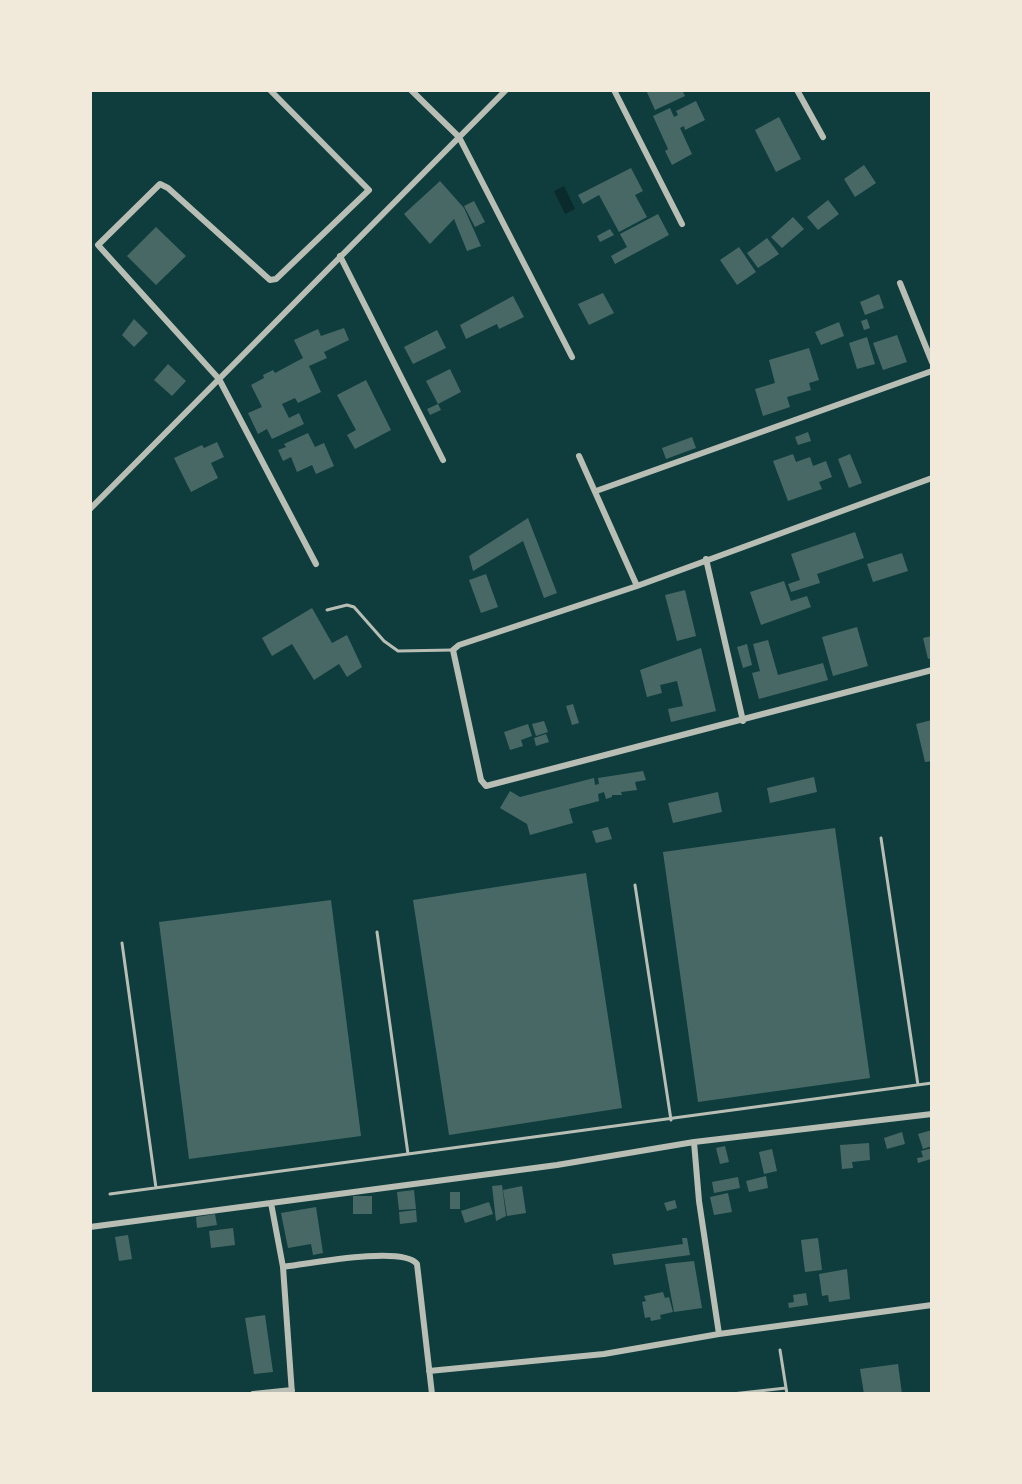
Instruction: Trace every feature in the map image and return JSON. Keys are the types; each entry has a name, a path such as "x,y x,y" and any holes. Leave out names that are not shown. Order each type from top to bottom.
{"street":[{"path":"270,90 369,189 278,277 270,280 168,188 160,184 98,245 219,379 316,564"},
{"path":"411,90 459,137 572,357"},
{"path":"90,508 506,90"},
{"path":"614,90 682,224"},
{"path":"797,90 823,137"},
{"path":"340,256 443,460"},
{"path":"900,283 932,363"},
{"path":"596,491 932,371"},
{"path":"579,456 637,586"},
{"path":"932,478 637,586 459,645 453,650 484,785 743,721 932,670"},
{"path":"706,559 743,721"},
{"path":"90,1227 558,1165 694,1142 932,1114"},
{"path":"694,1142 699,1201 719,1334"},
{"path":"253,1394 292,1392 283,1267 271,1203"},
{"path":"283,1267 367,1255 414,1260 419,1270 432,1394"},
{"path":"429,1371 604,1354 719,1334 932,1305"}],"lane":[{"path":"327,610 348,605 354,607 384,641 398,651 453,650"},
{"path":"881,838 918,1085"},
{"path":"635,885 671,1120"},
{"path":"377,932 408,1154"},
{"path":"122,943 156,1188"},
{"path":"110,1194 932,1083"},
{"path":"780,1350 787,1394"},
{"path":"732,1394 786,1388"}],"water":[{"path":"564,186 575,209 565,214 554,191"}],"building":[{"path":"646,90 682,90 685,96 655,110"},
{"path":"696,101 705,120 685,130 684,126 680,128 692,154 672,165 665,151 668,149 653,116 670,108 674,117 678,115 676,111"},
{"path":"779,117 801,159 776,172 755,130"},
{"path":"864,165 876,183 855,197 844,179"},
{"path":"631,168 643,191 635,195 647,217 619,232 599,195 583,204 578,195"},
{"path":"440,181 464,208 481,246 467,251 454,219 430,244 404,214"},
{"path":"828,200 839,214 818,230 807,217"},
{"path":"474,201 485,222 475,227 464,206"},
{"path":"658,214 669,235 615,264 611,256 627,247 620,234"},
{"path":"793,217 804,229 782,248 771,237"},
{"path":"156,227 186,256 156,285 127,256"},
{"path":"610,229 614,235 600,242 597,236"},
{"path":"767,238 779,254 758,268 747,253"},
{"path":"739,247 756,272 737,285 720,260"},
{"path":"603,293 614,313 589,325 578,304"},
{"path":"879,294 884,308 865,315 860,302"},
{"path":"513,296 524,317 499,329 497,324 466,339 460,325"},
{"path":"134,319 148,333 134,347 122,335"},
{"path":"867,319 870,328 864,330 861,321"},
{"path":"839,322 844,336 821,345 815,332"},
{"path":"344,328 349,340 324,352 327,358 309,366 321,392 298,403 295,398 282,404 289,418 299,413 304,424 272,439 267,429 258,434 248,413 262,407 251,385 264,378 263,375 273,370 275,373 303,358 294,340 318,329 321,336"},
{"path":"437,330 446,348 413,364 404,347"},
{"path":"897,335 907,362 883,370 873,343"},
{"path":"867,337 875,364 857,369 849,343"},
{"path":"809,348 819,380 809,383 811,390 787,397 790,407 763,416 755,389 775,383 769,360"},
{"path":"168,364 186,381 172,396 154,380"},
{"path":"450,369 461,392 438,404 426,381"},
{"path":"366,380 391,430 355,449 347,435 356,430 337,395"},
{"path":"438,404 441,410 430,415 427,409"},
{"path":"808,432 811,441 798,445 795,437"},
{"path":"308,433 315,447 324,443 334,466 316,474 312,465 297,472 291,457 283,461 278,450 286,447 284,444"},
{"path":"692,437 696,448 666,459 662,448"},
{"path":"217,442 224,457 211,463 218,478 191,492 174,458 202,445 204,448"},
{"path":"793,454 796,462 810,457 813,466 826,461 832,477 819,482 822,489 788,501 773,461"},
{"path":"850,454 862,483 849,488 838,459"},
{"path":"528,518 557,593 544,598 523,541 473,571 469,556"},
{"path":"855,532 864,558 817,574 820,583 791,592 788,584 800,580 791,554"},
{"path":"902,553 908,571 873,582 867,564"},
{"path":"486,574 498,607 481,613 469,580"},
{"path":"784,581 791,601 807,596 811,607 761,625 750,592"},
{"path":"685,590 696,636 677,641 665,595"},
{"path":"312,608 332,643 347,635 362,667 347,677 339,664 314,680 292,644 272,656 262,638"},
{"path":"857,627 868,666 833,676 822,637"},
{"path":"932,636 932,658 928,659 923,638"},
{"path":"768,640 778,675 823,663 828,680 759,699 752,673 760,671 753,644"},
{"path":"747,644 752,665 743,668 737,647"},
{"path":"701,648 716,711 671,722 668,709 683,706 677,681 660,685 662,693 647,697 640,670"},
{"path":"573,704 579,723 572,725 566,706"},
{"path":"932,720 932,761 925,762 916,724"},
{"path":"544,721 548,732 536,736 532,724"},
{"path":"528,724 532,736 521,740 523,746 510,750 504,732"},
{"path":"546,734 549,742 536,746 534,738"},
{"path":"643,771 646,780 635,782 637,790 621,792 622,795 612,795 606,799 604,792 598,794 599,801 569,809 573,823 530,835 527,824 500,808 510,791 520,797 594,778 595,785 599,784 598,778"},
{"path":"814,777 817,792 770,803 767,788"},
{"path":"718,792 722,812 673,823 668,803"},
{"path":"608,827 612,839 596,843 592,831"},
{"path":"835,828 870,1078 698,1102 663,852"},
{"path":"586,873 622,1108 449,1135 413,900"},
{"path":"331,900 361,1136 189,1159 159,922"},
{"path":"932,1130 932,1146 923,1149 918,1134"},
{"path":"902,1132 905,1144 887,1149 884,1138"},
{"path":"869,1143 870,1160 852,1162 853,1168 842,1169 840,1145"},
{"path":"725,1146 729,1162 720,1164 716,1148"},
{"path":"932,1148 931,1159 918,1163 917,1158 923,1157 921,1151"},
{"path":"772,1149 777,1171 764,1174 759,1152"},
{"path":"766,1176 768,1188 749,1192 746,1181"},
{"path":"738,1177 740,1188 714,1193 712,1182"},
{"path":"502,1185 506,1216 496,1221 492,1186"},
{"path":"522,1186 526,1213 507,1216 503,1190"},
{"path":"414,1190 416,1209 399,1210 397,1192"},
{"path":"450,1192 460,1192 460,1209 450,1209"},
{"path":"728,1193 732,1212 714,1215 710,1197"},
{"path":"353,1196 372,1196 372,1214 353,1214"},
{"path":"675,1200 677,1208 667,1211 664,1203"},
{"path":"489,1202 493,1214 465,1223 461,1211"},
{"path":"316,1207 323,1253 313,1255 311,1244 288,1248 281,1213"},
{"path":"416,1210 417,1222 400,1224 399,1212"},
{"path":"215,1214 217,1225 197,1228 196,1217"},
{"path":"233,1228 235,1245 211,1248 209,1231"},
{"path":"128,1235 132,1259 119,1261 115,1237"},
{"path":"682,1238 687,1238 690,1255 614,1265 612,1254 683,1244"},
{"path":"818,1238 822,1270 805,1272 801,1240"},
{"path":"694,1261 702,1308 674,1312 665,1264"},
{"path":"847,1269 850,1299 829,1302 828,1295 822,1296 819,1274"},
{"path":"663,1292 665,1298 669,1297 673,1312 660,1315 661,1319 651,1321 650,1317 645,1318 642,1302 646,1301 644,1296"},
{"path":"806,1293 808,1305 789,1308 788,1303 794,1302 793,1295"},
{"path":"265,1315 273,1372 254,1374 245,1318"},
{"path":"898,1364 902,1394 864,1394 860,1369"}]}
